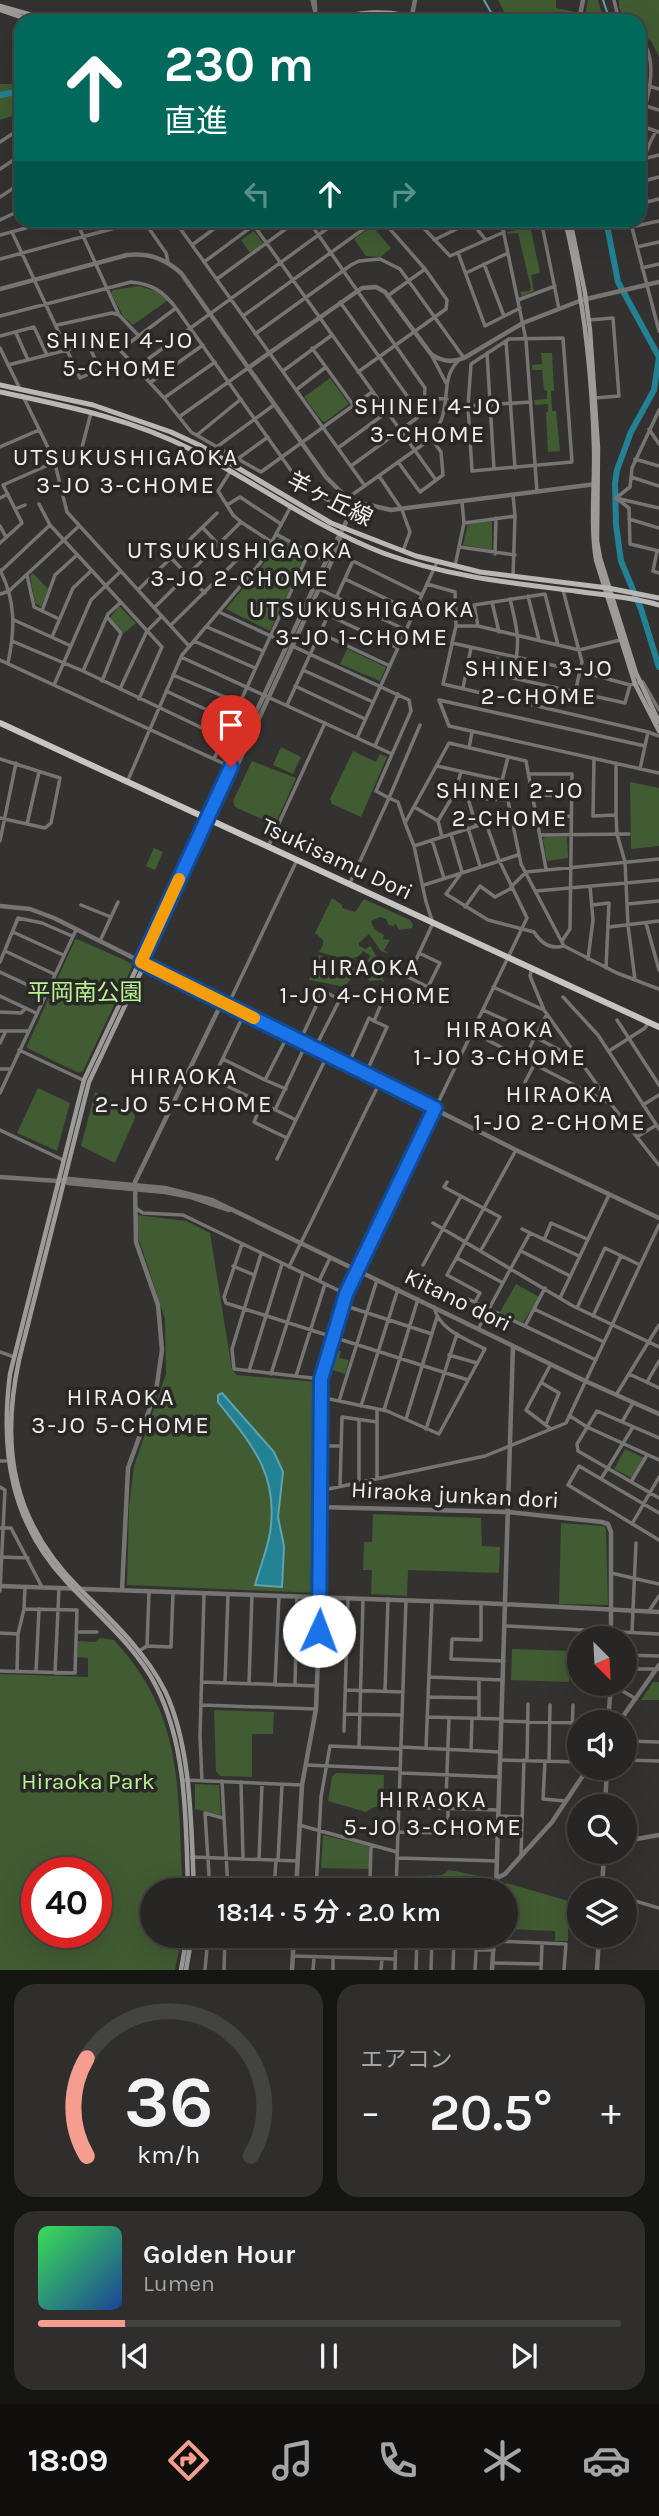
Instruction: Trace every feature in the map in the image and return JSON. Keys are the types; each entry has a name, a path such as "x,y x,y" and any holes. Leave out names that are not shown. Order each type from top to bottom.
{"highway":[{"name":"Tsukisamu Dori","path":"0,723 659,1027"}],"main road":[{"path":"0,8 24,14"},
{"path":"359,14 384,14"},
{"path":"570,228 589,320 595,398 596,484 593,543 635,684 659,722"},
{"path":"584,299 596,484"},
{"name":"羊ヶ丘線","path":"0,385 93,405 139,419 199,445 290,508 384,553 489,580 624,597 659,605"},
{"name":"羊ヶ丘線","path":"0,392 92,412 170,440 232,468 342,532 435,565 621,590 659,598"},
{"path":"609,596 635,684 659,734"},
{"path":"193,1878 184,1780 173,1728 155,1684 127,1645 76,1588 48,1551 27,1513 14,1472 9,1423 15,1379 61,1180 63,1160 86,1081 209,819"},
{"path":"86,1081 6,1396 3,1461 30,1531 53,1566 139,1651 160,1681 175,1716 183,1746 188,1878"},
{"path":"181,1970 185,1948"},
{"path":"186,1970 190,1948"}],"street":[{"path":"646,43 653,58 646,106 659,110"},
{"path":"646,85 659,89"},
{"path":"646,154 658,132"},
{"path":"646,195 647,202 659,199"},
{"path":"0,235 26,228"},
{"path":"79,228 119,315 138,335"},
{"path":"0,259 119,228"},
{"path":"149,228 166,253 168,262"},
{"path":"179,228 365,486"},
{"path":"192,245 215,228"},
{"path":"204,262 251,228"},
{"path":"255,228 436,480"},
{"path":"216,279 287,228"},
{"path":"314,228 422,382 426,398 420,414 351,466"},
{"path":"136,368 328,228"},
{"path":"243,316 365,228"},
{"path":"358,372 446,309 447,300 425,269 389,228"},
{"path":"423,228 450,256 504,232"},
{"path":"450,228 453,231"},
{"path":"434,240 459,228"},
{"path":"477,228 486,240"},
{"path":"503,228 526,340 537,492"},
{"path":"543,228 559,309"},
{"path":"631,228 659,331"},
{"path":"12,232 80,378 100,369 88,344"},
{"path":"636,248 659,242"},
{"path":"458,253 485,326 520,308"},
{"path":"466,273 508,253"},
{"path":"0,289 138,254 154,256 168,262 181,273 326,477 356,502 378,509 402,510 596,484"},
{"path":"256,334 343,270 359,261 380,259 400,269 462,359"},
{"path":"484,264 503,316"},
{"path":"642,268 659,264"},
{"path":"389,295 425,269"},
{"path":"0,316 131,282 144,283 162,290 302,486 336,505 342,493"},
{"path":"348,498 430,438 444,417 450,373 462,359 523,323 584,299 659,282"},
{"path":"179,417 356,289 369,286 389,295 431,354 447,385"},
{"path":"518,300 555,286"},
{"path":"339,302 420,414"},
{"path":"120,350 176,308"},
{"path":"56,326 102,314 119,315"},
{"path":"589,320 612,318 618,396 595,398"},
{"path":"0,336 34,327 47,355"},
{"path":"16,332 28,360"},
{"path":"282,371 332,335"},
{"path":"563,338 572,461 472,471 468,407 471,364 506,341 563,338"},
{"path":"506,341 515,468"},
{"path":"8,365 88,344 106,342 120,350 191,432 261,472 372,392"},
{"path":"150,383 203,345"},
{"path":"0,348 54,461 67,512 189,646"},
{"path":"312,348 354,406"},
{"path":"487,353 494,469"},
{"path":"431,354 446,361 462,359"},
{"path":"164,398 215,362"},
{"path":"296,390 326,367"},
{"path":"426,398 447,399"},
{"path":"197,435 242,399"},
{"path":"468,407 531,402"},
{"path":"218,446 274,405"},
{"path":"616,498 630,487 635,460 659,410"},
{"path":"0,543 22,523 4,485 82,451 92,412"},
{"path":"338,448 387,412"},
{"path":"649,429 659,444"},
{"path":"0,447 39,430"},
{"path":"239,459 268,437"},
{"path":"398,462 419,492 443,475 441,452 430,438"},
{"path":"635,460 659,466"},
{"path":"232,468 218,491 241,522 271,541"},
{"path":"379,475 402,510 410,532 403,552"},
{"path":"631,477 659,486"},
{"path":"0,498 8,494"},
{"path":"513,495 513,576"},
{"path":"227,505 240,498 281,524"},
{"path":"616,498 659,508"},
{"path":"616,498 629,508 630,544 658,551 653,571 659,573"},
{"path":"209,819 326,561 356,502"},
{"path":"455,566 464,523 461,502"},
{"path":"39,504 50,525 162,647 139,699"},
{"path":"15,509 24,505"},
{"path":"127,782 181,657 261,562 290,508"},
{"path":"138,590 217,513"},
{"path":"464,523 515,516"},
{"path":"495,554 496,518"},
{"path":"629,519 659,528"},
{"path":"154,608 241,522"},
{"path":"8,663 14,620 9,591 0,571 50,525"},
{"path":"0,526 6,537"},
{"path":"0,594 9,591 79,526"},
{"path":"203,527 235,562"},
{"path":"290,645 319,589 340,543 342,532"},
{"path":"275,533 326,561"},
{"path":"460,547 515,555"},
{"path":"171,625 244,552"},
{"path":"214,759 309,552"},
{"path":"42,611 55,575 78,555"},
{"path":"171,558 205,593"},
{"path":"287,705 353,561 422,595"},
{"path":"357,738 435,565"},
{"path":"52,637 73,588 91,570"},
{"path":"54,685 91,600 120,572"},
{"path":"27,575 34,607 59,619"},
{"path":"345,579 414,612"},
{"path":"427,584 455,592 456,626 443,684 659,734"},
{"path":"319,589 406,630"},
{"path":"563,590 582,662 575,693"},
{"path":"478,626 474,605 545,594 558,645"},
{"path":"528,596 538,640"},
{"path":"510,599 519,636 513,678"},
{"path":"83,671 107,617 121,602"},
{"path":"492,602 499,632"},
{"path":"219,612 409,699 411,711 376,791 398,802 414,846 433,923 408,977 428,987"},
{"path":"328,615 398,648"},
{"path":"120,689 147,631 162,616"},
{"path":"102,681 121,633 107,617"},
{"path":"14,620 71,646"},
{"path":"456,626 478,626 579,650 620,640"},
{"path":"206,627 263,651"},
{"path":"320,633 390,666"},
{"path":"12,641 83,671 223,738"},
{"path":"194,641 255,668"},
{"path":"452,643 635,684 643,682 659,710"},
{"path":"463,688 471,648"},
{"path":"181,657 392,754"},
{"path":"0,660 233,768"},
{"path":"467,668 625,703 635,684"},
{"path":"303,670 373,702"},
{"path":"173,675 239,703"},
{"path":"295,687 365,719"},
{"path":"166,691 231,721"},
{"path":"375,746 398,694"},
{"path":"645,746 439,700 449,726 659,773"},
{"path":"268,847 325,723"},
{"path":"349,885 421,725"},
{"path":"469,748 472,732"},
{"path":"640,769 648,733"},
{"path":"405,823 449,743 526,761 546,869"},
{"path":"508,757 502,781 519,855 563,943 606,968 659,989"},
{"path":"594,758 593,816 616,815"},
{"path":"0,759 60,778 51,823 45,828 2,819"},
{"path":"0,840 2,819 16,763"},
{"path":"616,763 617,834 625,862 628,925 635,980"},
{"path":"437,766 502,781"},
{"path":"27,824 39,772"},
{"path":"442,837 438,821 454,794 461,772"},
{"path":"462,872 446,894 488,920 534,932 540,942 547,945 557,948 563,943 570,929 572,774 528,774"},
{"path":"532,795 572,796"},
{"path":"477,826 468,797 508,800"},
{"path":"415,808 438,821"},
{"path":"414,846 510,815"},
{"path":"536,817 571,816"},
{"path":"319,1507 321,1379 346,1294 527,918 499,860 486,823"},
{"path":"468,828 480,866"},
{"path":"451,834 462,872"},
{"path":"540,835 629,834"},
{"path":"432,840 444,878"},
{"path":"424,885 519,855"},
{"path":"466,907 480,886 495,897 511,887 526,872 659,859"},
{"path":"122,1590 128,1468 156,1391 162,1350 158,1305 136,1242 134,1187 297,860"},
{"path":"536,891 659,880"},
{"path":"588,959 593,920 590,886"},
{"path":"627,904 659,901"},
{"path":"100,942 118,902"},
{"path":"592,905 609,903 606,968"},
{"path":"81,905 111,917"},
{"path":"0,906 37,911 659,1219"},
{"path":"1,959 18,918 42,923 72,936"},
{"path":"609,927 659,921"},
{"path":"646,923 659,970"},
{"path":"0,1093 76,930"},
{"path":"13,932 63,954"},
{"path":"5,951 54,974"},
{"path":"374,1021 382,1002 394,994 420,1005 440,963 419,953"},
{"path":"533,968 530,976 545,1012 659,1165"},
{"path":"0,972 45,993"},
{"path":"494,987 545,1012"},
{"path":"300,1041 323,991 337,998 338,1003 315,1048"},
{"path":"0,996 36,1013"},
{"path":"563,997 598,1035 657,1127 638,1136"},
{"path":"0,1012 21,1013 26,1008"},
{"path":"483,1010 536,1035 571,1056 578,1057"},
{"path":"524,1059 545,1012"},
{"path":"244,1014 213,1079 296,1120"},
{"path":"348,1065 369,1018 387,1027 366,1073"},
{"path":"617,1020 659,1085"},
{"path":"609,1051 630,1039 649,1022"},
{"path":"0,1031 27,1031"},
{"path":"0,1044 6,1031"},
{"path":"472,1032 611,1104"},
{"path":"265,1080 288,1035"},
{"path":"275,1110 306,1044"},
{"path":"19,1050 86,1081"},
{"path":"276,1159 328,1054"},
{"path":"223,1059 286,1089"},
{"path":"525,1082 534,1065"},
{"path":"0,1069 11,1069"},
{"path":"289,1267 381,1080"},
{"path":"642,1105 659,1095"},
{"path":"262,1103 254,1122 287,1138"},
{"path":"0,1130 63,1160"},
{"path":"475,1302 480,1293 447,1275 516,1150"},
{"name":"Kitano dori","path":"0,1177 61,1180 68,1184 191,1193 223,1204 659,1414"},
{"path":"447,1182 444,1187 500,1217 481,1250"},
{"path":"560,1298 609,1195"},
{"path":"423,1265 461,1196"},
{"path":"134,1206 143,1213 183,1215 346,1294"},
{"path":"433,1223 577,1308 659,1347"},
{"path":"543,1240 551,1223 587,1239"},
{"path":"320,1491 485,1456 566,1423 659,1225"},
{"path":"522,1229 579,1256"},
{"path":"478,1329 530,1233"},
{"path":"242,1244 223,1297 226,1303 468,1380"},
{"path":"577,1308 605,1248 640,1265"},
{"path":"521,1251 570,1276"},
{"path":"261,1254 232,1349 234,1368 321,1379"},
{"path":"593,1316 621,1256"},
{"path":"319,1282 330,1257"},
{"path":"457,1258 503,1283"},
{"path":"249,1371 282,1264"},
{"path":"233,1266 254,1275"},
{"path":"271,1374 303,1273"},
{"path":"338,1401 377,1279"},
{"path":"295,1376 324,1284"},
{"path":"525,1326 545,1288"},
{"path":"361,1406 398,1289"},
{"path":"467,1299 596,1360"},
{"path":"384,1410 418,1300"},
{"path":"343,1305 432,1334"},
{"path":"320,1397 384,1410 439,1434 485,1349 448,1329 437,1317 434,1307"},
{"path":"534,1309 604,1342"},
{"path":"405,1419 437,1317"},
{"path":"616,1395 659,1325"},
{"path":"426,1429 457,1334"},
{"path":"513,1346 496,1878 505,1874 552,1822 580,1780"},
{"path":"0,1352 15,1357"},
{"path":"449,1355 477,1363"},
{"path":"646,1382 659,1361"},
{"path":"551,1364 526,1410 551,1429"},
{"path":"629,1374 659,1388"},
{"path":"542,1383 559,1393 546,1424"},
{"path":"622,1422 633,1403"},
{"path":"377,1409 377,1479"},
{"path":"659,1438 597,1411 577,1444 578,1451 659,1498"},
{"path":"570,1416 587,1427 659,1460"},
{"path":"340,1486 342,1417 377,1422"},
{"path":"359,1420 359,1482"},
{"path":"601,1479 633,1427"},
{"path":"320,1446 341,1446"},
{"path":"631,1482 647,1455"},
{"path":"659,1513 579,1466 568,1485 659,1539"},
{"path":"632,1524 659,1477"},
{"path":"0,1487 5,1490 0,1588 42,1587 363,1598 659,1612"},
{"name":"Hiraoka junkan dori","path":"296,1878 302,1785 316,1709 320,1597 319,1507 508,1512 608,1524"},
{"path":"612,1626 611,1532 608,1524 615,1514"},
{"path":"1,1528 10,1528 42,1587"},
{"path":"632,1626 636,1543"},
{"path":"1,1557 28,1558"},
{"path":"611,1573 659,1584"},
{"path":"16,1672 24,1587"},
{"path":"55,1673 59,1588"},
{"path":"147,1646 149,1592"},
{"path":"139,1651 147,1646 171,1647 173,1592"},
{"path":"202,1781 200,1736 204,1593"},
{"path":"225,1683 228,1594"},
{"path":"249,1684 252,1595"},
{"path":"275,1685 279,1596"},
{"path":"649,1611 659,1596"},
{"path":"295,1685 297,1597"},
{"path":"344,1731 348,1598"},
{"path":"359,1747 363,1598"},
{"path":"385,1691 388,1599"},
{"path":"396,1878 407,1600"},
{"path":"426,1748 432,1601"},
{"path":"481,1603 481,1640 452,1640 451,1659 504,1661"},
{"path":"0,1671 75,1673 77,1610 24,1609"},
{"path":"36,1672 38,1609"},
{"path":"506,1626 567,1629"},
{"path":"77,1632 96,1632"},
{"path":"637,1632 659,1634"},
{"path":"0,1633 18,1634"},
{"path":"637,1655 659,1656"},
{"path":"637,1669 658,1668"},
{"path":"628,1710 658,1668"},
{"path":"429,1677 503,1680"},
{"path":"479,1679 479,1718"},
{"path":"202,1682 317,1686"},
{"path":"345,1690 403,1692"},
{"path":"631,1696 636,1699"},
{"path":"429,1697 479,1698"},
{"path":"521,1856 528,1704"},
{"path":"201,1705 316,1709"},
{"path":"551,1705 543,1799 566,1801"},
{"path":"573,1705 573,1710"},
{"path":"345,1714 402,1715"},
{"path":"427,1717 567,1723"},
{"path":"399,1797 446,1799 449,1717"},
{"path":"471,1751 472,1718"},
{"path":"637,1741 659,1742"},
{"path":"317,1878 321,1797 330,1746 501,1752"},
{"path":"501,1760 567,1762"},
{"path":"637,1761 659,1762"},
{"path":"306,1765 500,1777"},
{"path":"184,1780 302,1785"},
{"path":"222,1781 228,1878"},
{"path":"241,1782 243,1858"},
{"path":"259,1859 262,1783"},
{"path":"275,1878 282,1784"},
{"path":"399,1807 522,1817"},
{"path":"448,1809 448,1833"},
{"path":"209,1878 205,1813 223,1818"},
{"path":"299,1825 397,1852"},
{"path":"398,1832 498,1835"},
{"path":"637,1838 659,1835"},
{"path":"370,1878 371,1845"},
{"path":"192,1857 297,1861"},
{"path":"397,1858 497,1861"},
{"path":"637,1902 659,1908"},
{"path":"518,1940 566,1944 564,1970"},
{"path":"541,1970 542,1943"},
{"path":"205,1970 207,1948"},
{"path":"224,1970 225,1948"},
{"path":"292,1970 293,1948"},
{"path":"395,1970 396,1948"},
{"path":"416,1970 417,1948"},
{"path":"431,1970 432,1948"},
{"path":"453,1970 454,1948"},
{"path":"597,1970 598,1948"},
{"path":"475,1970 476,1950 494,1950 492,1970"},
{"path":"293,1956 395,1959"},
{"path":"313,1970 314,1957"},
{"path":"333,1958 333,1970"},
{"path":"381,1970 382,1959"},
{"path":"493,1963 541,1964"}],"green space":[{"path":"498,0 556,0 556,8 575,12 575,14 505,14"},
{"path":"588,0 598,0 602,14 585,14"},
{"path":"619,0 659,0 659,57 651,41 646,38 646,14 622,14"},
{"path":"0,84 14,84 14,115 0,120"},
{"path":"369,228 374,228 391,248 381,257 366,256 354,239"},
{"path":"537,228 531,230 540,273 531,275 534,291 522,296 520,292 529,291 531,288 518,233 507,232"},
{"path":"254,231 263,243 250,253 241,240"},
{"path":"139,286 156,291 168,300 133,325 123,316 111,293 113,290"},
{"path":"541,353 552,353 552,411 556,411 560,451 548,452 548,404 535,405 534,400 547,399 542,370 532,370 532,365 542,364"},
{"path":"330,378 349,404 325,422 304,397"},
{"path":"492,521 492,550 463,545 468,524"},
{"path":"279,537 306,554 270,631 226,609 265,562"},
{"path":"33,573 48,589 41,607 35,603 30,576"},
{"path":"119,606 136,623 124,633 110,618"},
{"path":"347,649 386,667 380,681 340,664"},
{"path":"496,656 513,661 511,676 492,672"},
{"path":"281,747 301,757 293,774 273,765"},
{"path":"353,751 376,762 380,754 387,757 361,817 332,804 330,799"},
{"path":"252,761 296,778 275,825 235,807 233,801"},
{"path":"630,782 659,788 659,846 631,849"},
{"path":"567,837 568,858 547,861 543,839"},
{"path":"154,848 163,852 155,870 146,866"},
{"path":"332,898 342,905 342,908 355,912 364,899 410,920 412,928 399,930 395,923 394,926 389,925 386,919 380,917 371,921 374,929 384,935 383,939 390,940 384,950 389,954 381,951 369,934 359,946 366,949 370,946 380,962 367,961 371,956 363,951 349,958 319,952 323,940 315,933"},
{"name":"平岡南公園","path":"77,939 131,963 132,967 83,1071 79,1073 27,1048"},
{"path":"319,955 358,968 345,987 309,980"},
{"path":"380,965 384,982 370,981 365,977 364,967"},
{"path":"38,1088 70,1103 57,1151 17,1133"},
{"path":"95,1092 134,1112 135,1118 115,1163 81,1146"},
{"path":"137,1215 186,1221 210,1233 232,1370 237,1375 318,1382 317,1593 127,1585 129,1507 134,1466 166,1374 165,1319 139,1240"},
{"path":"516,1284 539,1297 523,1323 500,1312"},
{"path":"332,1350 341,1351 339,1358 349,1360 345,1374 327,1368"},
{"path":"625,1449 644,1458 632,1478 614,1469"},
{"path":"373,1514 481,1518 482,1546 500,1547 499,1573 408,1570 407,1596 371,1594 372,1570 363,1570 364,1542 372,1542"},
{"path":"561,1523 604,1526 608,1605 559,1604"},
{"name":"Hiraoka Park","path":"100,1638 114,1640 138,1669 155,1698 166,1728 177,1788 182,1878 140,1878 140,1948 180,1948 175,1970 0,1970 0,1674 88,1677 88,1658 77,1657 78,1641 95,1642"},
{"path":"512,1649 567,1651 567,1682 511,1680"},
{"path":"653,1682 659,1682 659,1700 641,1700"},
{"path":"214,1710 274,1712 273,1734 252,1734 252,1777 220,1776 216,1771"},
{"path":"336,1773 384,1775 383,1805 366,1812 328,1801 332,1777"},
{"path":"195,1784 219,1785 221,1815 195,1809"},
{"path":"323,1835 369,1846 370,1869 321,1868"},
{"path":"449,1870 490,1878 421,1878 442,1875"},
{"path":"518,1886 567,1901 567,1941 555,1941 555,1931 518,1929"}],"water":[{"path":"222,1393 274,1452 283,1472 278,1517 284,1546 282,1587 255,1585 270,1533 270,1494 266,1477 252,1447 218,1402 218,1395"}],"waterway":[{"path":"484,0 492,14"},
{"path":"603,0 608,14"},
{"path":"0,95 14,92"},
{"path":"608,228 618,282 659,357 654,390 631,432 615,483 616,525 621,561 641,609 659,667"}],"slow traffic":[{"path":"179,879 141,962 254,1018"}],"district":[{"name":"SHINEI 4-JO 5-CHOME","path":"120,354"},
{"name":"SHINEI 4-JO 3-CHOME","path":"428,420"},
{"name":"UTSUKUSHIGAOKA 3-JO 3-CHOME","path":"126,471"},
{"name":"UTSUKUSHIGAOKA 3-JO 2-CHOME","path":"240,564"},
{"name":"UTSUKUSHIGAOKA 3-JO 1-CHOME","path":"362,623"},
{"name":"SHINEI 3-JO 2-CHOME","path":"539,682"},
{"name":"SHINEI 2-JO 2-CHOME","path":"510,804"},
{"name":"HIRAOKA 1-JO 4-CHOME","path":"366,981"},
{"name":"HIRAOKA 1-JO 3-CHOME","path":"500,1043"},
{"name":"HIRAOKA 2-JO 5-CHOME","path":"184,1090"},
{"name":"HIRAOKA 1-JO 2-CHOME","path":"560,1108"},
{"name":"HIRAOKA 3-JO 5-CHOME","path":"121,1411"},
{"name":"HIRAOKA 5-JO 3-CHOME","path":"433,1813"}],"route":[{"path":"231,767 141,962 435,1108 346,1294 321,1379 319,1631"}]}
